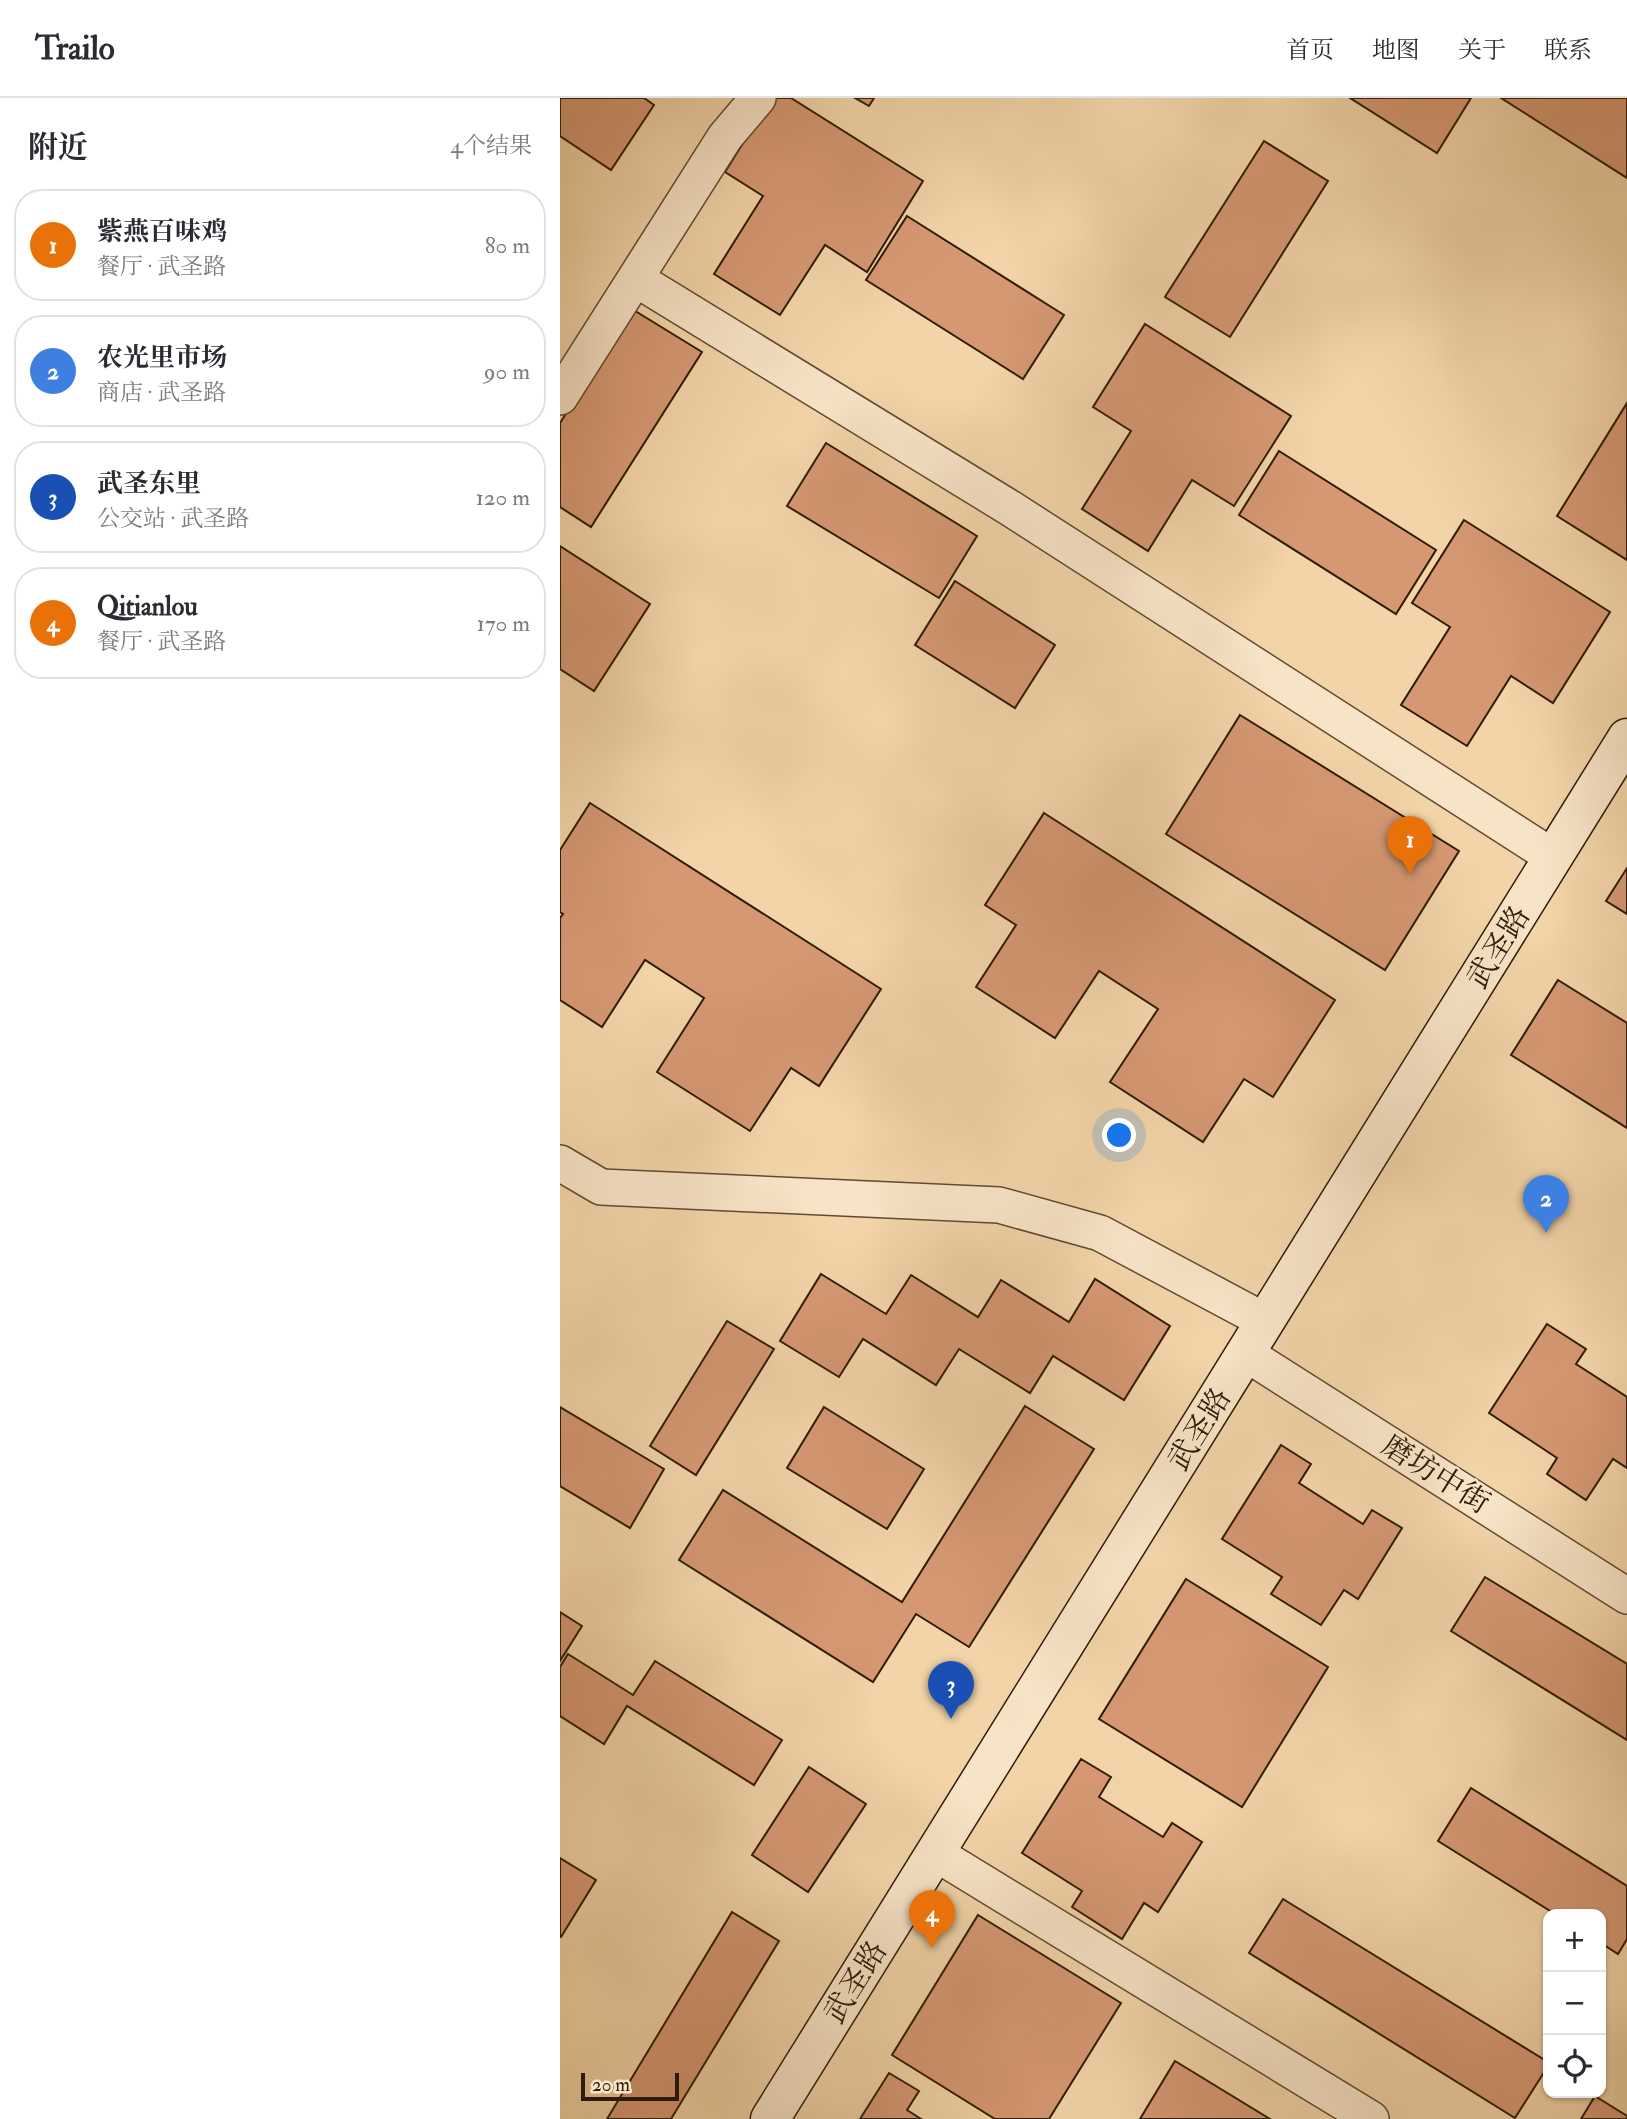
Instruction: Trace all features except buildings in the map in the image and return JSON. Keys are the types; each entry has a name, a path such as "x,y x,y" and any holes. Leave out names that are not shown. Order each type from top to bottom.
{"street":[{"path":"560,397 725,137 758,98"},
{"path":"636,279 1010,508 1553,858"},
{"name":"武圣路","path":"770,2119 1627,738"},
{"path":"560,1163 601,1187 999,1205 1100,1233 1265,1321"},
{"name":"磨坊中街","path":"1245,1353 1627,1596"},
{"path":"935,1853 1371,2119"}],"place":[{"name":"紫燕百味鸡","path":"1410,874"},
{"name":"农光里市场","path":"1546,1233"},
{"name":"武圣东里","path":"951,1719"},
{"name":"Qitianlou","path":"932,1948"}]}
